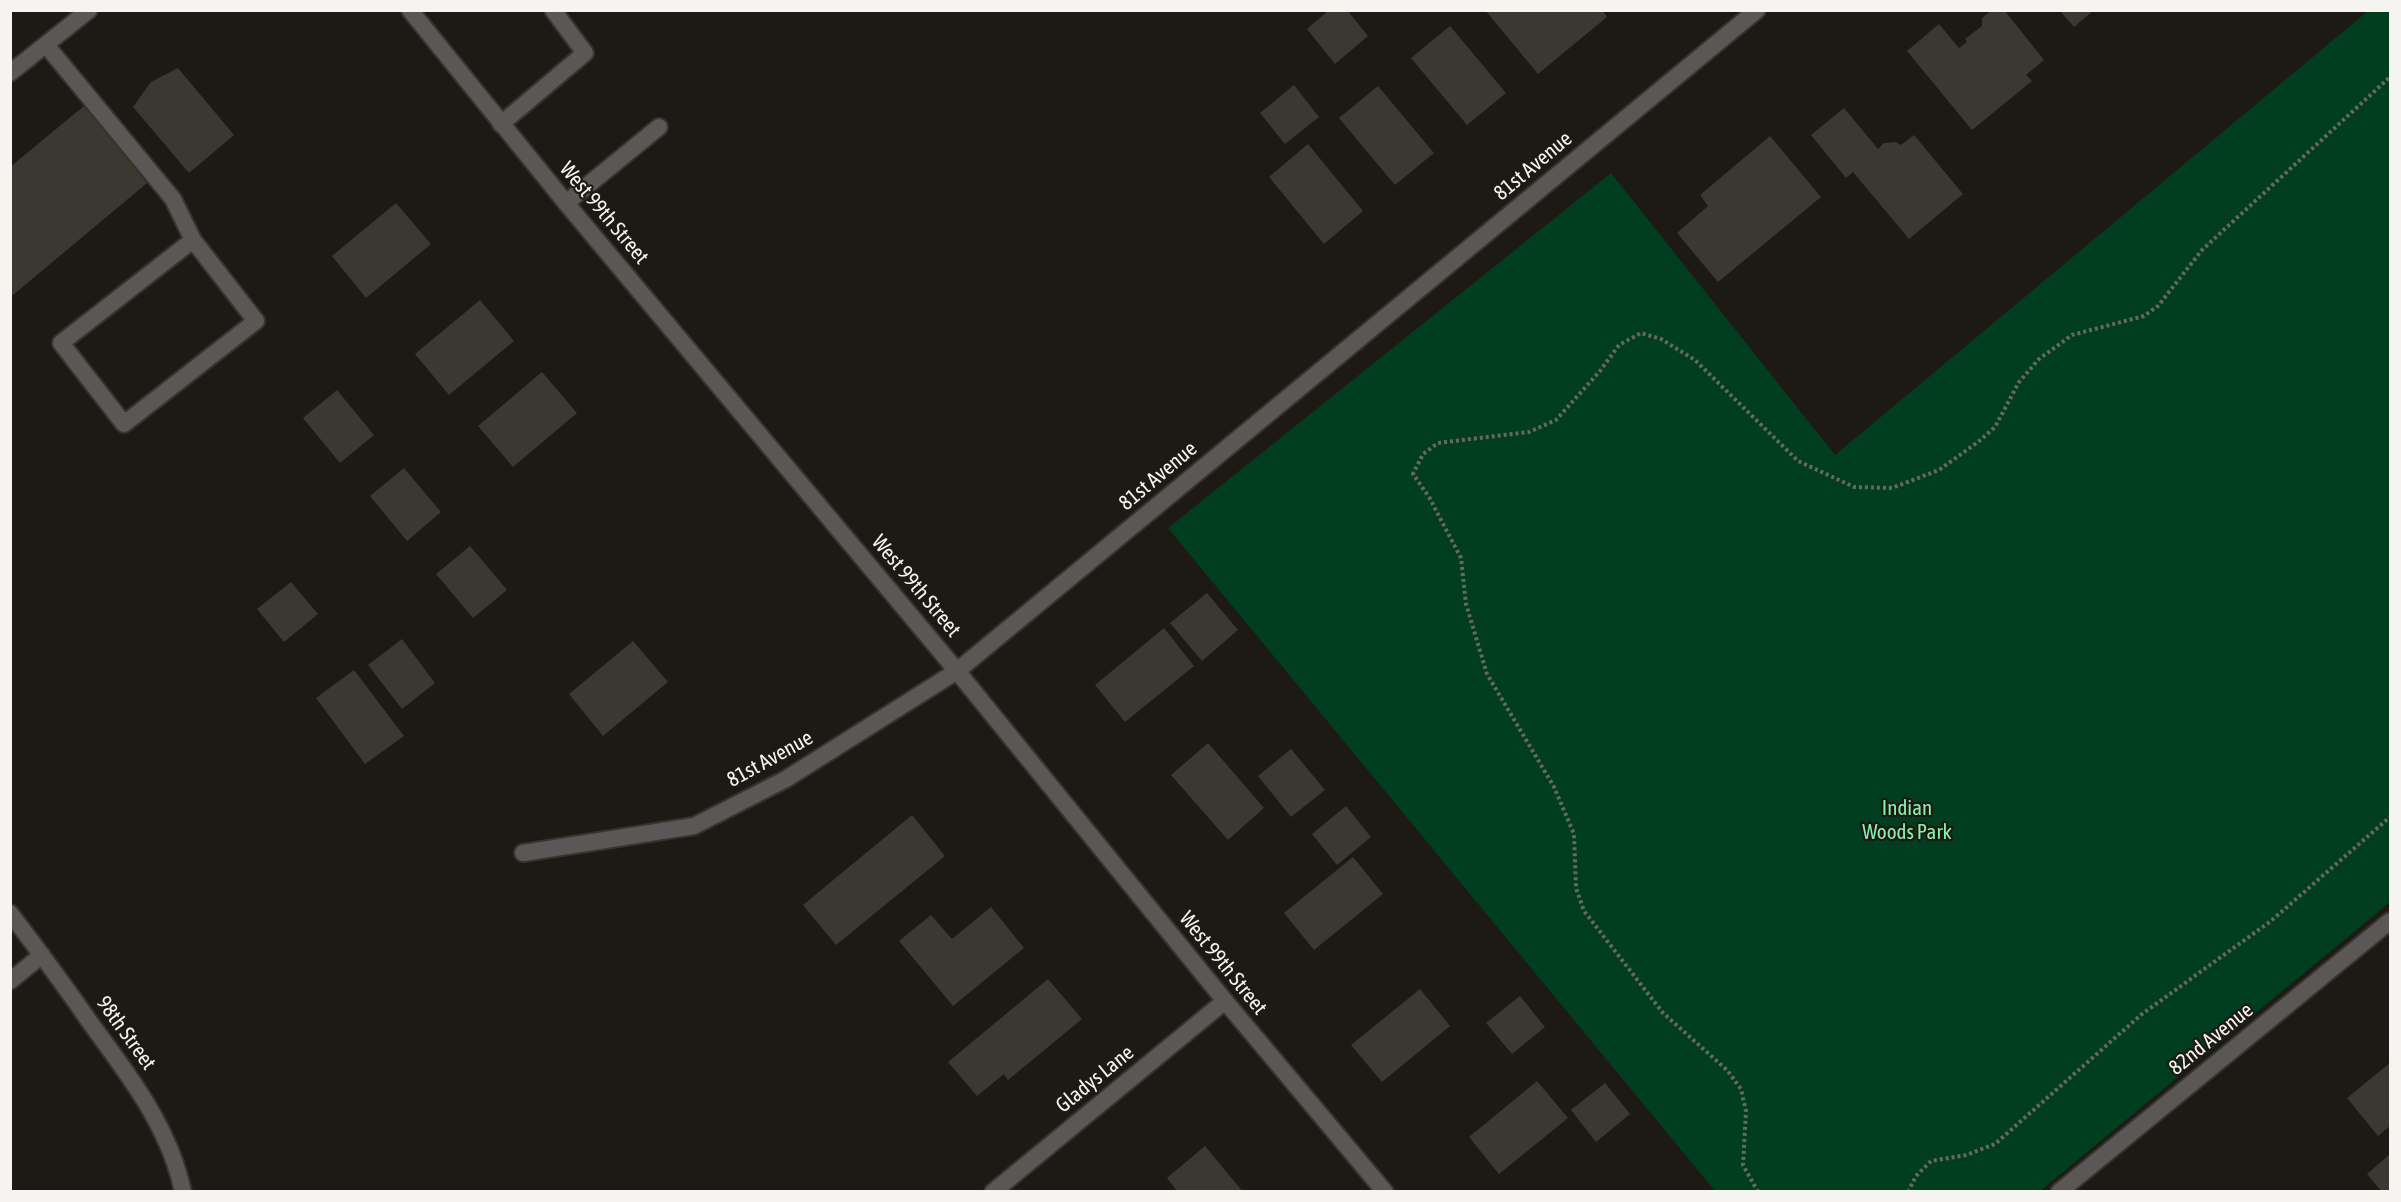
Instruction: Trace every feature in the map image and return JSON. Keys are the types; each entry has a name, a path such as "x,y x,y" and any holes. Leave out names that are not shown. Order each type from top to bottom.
{"street":[{"path":"10,74 89,10"},
{"name":"West 99th Street","path":"410,10 566,203 957,671 1225,1001 1385,1191"},
{"path":"501,124 585,53 553,10"},
{"name":"81st Avenue","path":"523,853 694,826 786,779 957,671 1757,10"},
{"path":"46,45 173,199 193,240 256,321 124,424 61,343 193,240"},
{"path":"566,203 659,127"},
{"name":"98th Street","path":"10,913 136,1085 157,1121 170,1150 183,1191"},
{"name":"82nd Avenue","path":"2059,1191 2391,921"},
{"path":"10,981 42,955"},
{"name":"Gladys Lane","path":"993,1191 1225,1001"}],"path":[{"path":"1758,1191 1743,1165 1746,1111 1741,1089 1727,1070 1663,1013 1584,911 1576,888 1574,834 1554,787 1487,674 1466,604 1461,558 1429,497 1413,474 1423,454 1438,443 1529,432 1556,420 1600,371 1619,345 1641,333 1661,339 1695,360 1798,461 1854,487 1892,489 1940,470 1978,442 1995,427 2019,382 2039,359 2072,335 2144,316 2158,306 2202,250 2391,77"},
{"path":"1908,1191 1916,1176 1931,1161 1966,1155 1995,1144 2142,1014 2271,921 2391,817"}],"green space":[{"name":"Indian Woods Park","path":"2368,11 2390,11 2390,902 2040,1191 1715,1191 1168,528 1611,173 1835,455"}],"building":[{"path":"1329,10 1347,10 1368,36 1335,64 1307,29"},
{"path":"1485,10 1602,10 1607,17 1538,74"},
{"path":"1992,10 2005,11 2044,60 2026,75 2032,81 1972,130 1907,51 1939,24 1959,48 1967,42 1965,39 1982,26 1982,18"},
{"path":"2059,10 2094,10 2074,27"},
{"path":"1450,26 1506,93 1467,125 1411,58"},
{"path":"178,68 234,135 189,173 133,107 151,82"},
{"path":"1294,85 1319,117 1285,144 1260,113"},
{"path":"1378,86 1434,153 1395,185 1339,118"},
{"path":"84,106 147,183 13,295 10,291 10,167"},
{"path":"1844,108 1878,149 1884,143 1896,142 1901,145 1914,135 1963,194 1909,239 1853,172 1846,178 1811,135"},
{"path":"1770,136 1821,197 1718,282 1677,233 1708,206 1700,195"},
{"path":"1308,144 1363,211 1324,244 1269,177"},
{"path":"396,203 431,244 366,298 332,256"},
{"path":"480,300 514,341 449,395 415,354"},
{"path":"542,372 577,413 513,467 478,426"},
{"path":"337,390 374,435 340,463 303,418"},
{"path":"404,468 441,512 407,541 370,496"},
{"path":"470,546 507,590 473,618 436,574"},
{"path":"291,582 318,614 284,642 257,609"},
{"path":"1207,593 1238,630 1202,661 1170,623"},
{"path":"1164,628 1194,666 1125,722 1095,685"},
{"path":"402,639 435,683 402,709 368,665"},
{"path":"633,641 668,682 603,736 569,694"},
{"path":"354,670 404,736 365,764 316,698"},
{"path":"1208,743 1264,808 1228,840 1171,775"},
{"path":"1291,749 1325,790 1291,817 1258,776"},
{"path":"1346,806 1371,837 1337,865 1312,834"},
{"path":"912,815 945,856 836,945 803,905"},
{"path":"1353,857 1383,894 1314,950 1284,913"},
{"path":"991,907 1024,948 953,1006 899,941 931,915 952,939"},
{"path":"1048,979 1082,1019 1008,1080 1004,1074 977,1096 948,1062"},
{"path":"1420,989 1450,1026 1382,1082 1351,1045"},
{"path":"1520,996 1545,1027 1512,1054 1486,1023"},
{"path":"2390,1063 2390,1126 2378,1136 2347,1098"},
{"path":"1537,1081 1568,1118 1499,1174 1469,1137"},
{"path":"1605,1083 1630,1114 1596,1142 1571,1110"},
{"path":"1205,1146 1243,1192 1178,1192 1167,1178"},
{"path":"2390,1154 2390,1192 2382,1192 2367,1174"}]}
